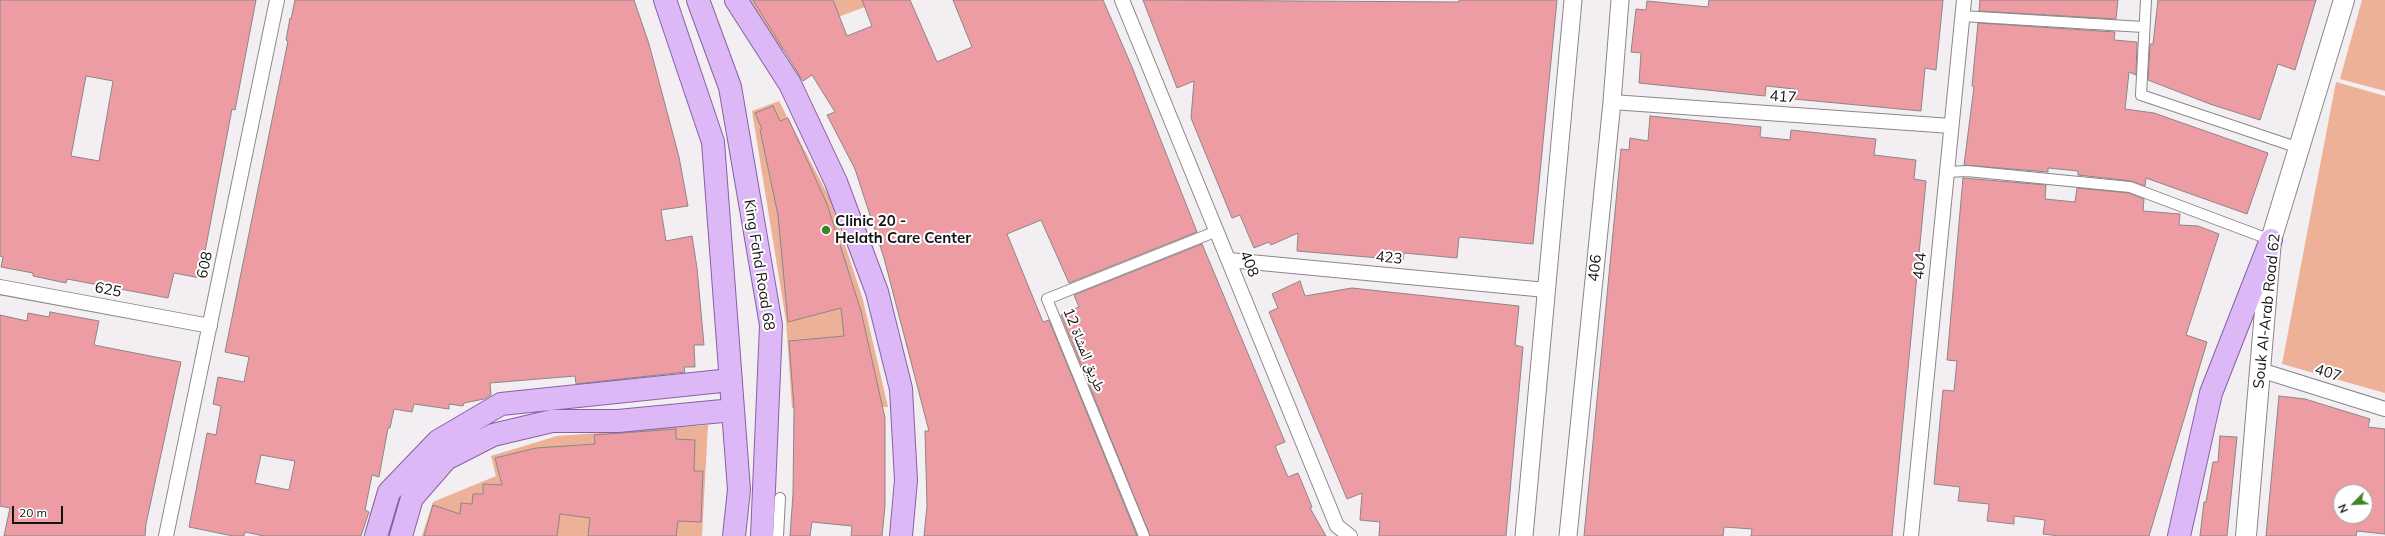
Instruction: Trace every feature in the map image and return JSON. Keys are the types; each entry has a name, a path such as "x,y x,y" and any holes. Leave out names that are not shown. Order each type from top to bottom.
{"main road":[{"name":"King Fahd Road 68","path":"666,0 713,142 739,490 734,536"},
{"name":"King Fahd Road 68","path":"698,0 730,87 771,325 762,536"},
{"path":"736,0 790,84 836,182 877,292 901,389 906,480 901,536"},
{"name":"Souk Al-Arab Road 62","path":"2246,536 2271,240 2344,0"},
{"path":"2179,536 2211,393 2271,240"},
{"path":"376,536 389,492 438,441 501,404 731,380"},
{"path":"402,536 412,498 446,459 493,435 552,421 618,421 733,410"}],"street":[{"name":"608","path":"166,536 277,0"},
{"name":"408","path":"1122,0 1337,526 1350,536"},
{"path":"1524,536 1573,0"},
{"name":"406","path":"1568,536 1612,102 1620,0"},
{"name":"404","path":"1911,536 1964,0"},
{"path":"2146,0 2143,27 2141,95 2299,148"},
{"path":"1962,16 2143,27"},
{"name":"417","path":"1612,102 1951,126"},
{"path":"1947,172 1966,171 2130,187 2271,240"},
{"name":"طريق المشاة 12","path":"1144,536 1047,299 1217,231"},
{"name":"423","path":"1229,260 1546,290"},
{"name":"625","path":"0,287 210,326"},
{"name":"407","path":"2260,370 2385,409"},
{"path":"778,536 780,498"}],"shaded area":[{"path":"749,0 884,0 838,17 781,51"},
{"path":"2362,0 2385,0 2385,91 2340,79"},
{"path":"2336,82 2385,96 2385,393 2282,364"},
{"path":"779,101 830,199 863,300 888,407 792,408 786,321 752,111"},
{"path":"708,425 702,536 422,536 433,502 496,476 491,456 557,436"}],"building":[{"path":"0,0 256,0 235,110 232,109 200,278 174,273 168,298 67,279 66,283 33,276 33,273 1,267 3,257 0,256","holes":["86,76 113,81 99,161 71,156"]},
{"path":"295,0 634,0 649,44 679,157 688,206 661,210 666,241 692,236 697,268 704,345 694,345 695,367 684,367 685,372 576,384 575,376 490,383 491,395 484,399 464,403 463,406 449,404 449,409 414,404 412,412 394,409 390,428 388,428 379,477 372,475 365,510 369,512 361,536 264,536 245,532 244,536 233,536 189,527 207,433 216,435 221,406 213,404 218,377 244,382 249,357 225,352 288,41 286,40 290,18 291,19","holes":["261,455 295,461 289,490 255,483"]},
{"path":"753,0 833,0 847,36 872,26 862,0 910,0 937,62 972,47 953,0 1103,0 1132,67 1197,232 1069,283 1041,220 1007,234 1043,322 1049,320 1137,536 924,536 927,506 925,431 929,431 884,258 855,169 827,115 835,112 812,75 803,81"},
{"path":"1143,0 1459,2 1459,0 1557,0 1533,244 1459,237 1457,258 1404,253 1403,260 1297,251 1298,233 1271,245 1269,242 1254,248 1240,215 1232,218 1191,118 1194,81 1177,88"},
{"path":"1709,0 1943,0 1936,70 1925,68 1921,111 1794,99 1795,89 1766,86 1765,96 1639,83 1641,53 1631,52 1636,9 1646,10 1647,1 1708,7"},
{"path":"1980,0 2118,0 2116,19 1979,11"},
{"path":"2158,0 2316,0 2295,70 2278,64 2260,120 2210,104 2148,80 2150,44 2153,44"},
{"path":"1978,23 2115,32 2114,40 2137,42 2136,75 2129,72 2125,109 2154,113 2268,153 2247,214 2146,178 2145,186 2131,181 2078,175 2078,171 2048,168 2048,172 1964,165 1974,87 1972,86"},
{"path":"773,106 780,121 788,118 827,204 861,311 885,418 885,506 882,536 851,536 852,526 812,522 810,536 790,536 793,494 794,408 789,341 844,336 841,308 788,322 778,215 760,130 762,129 755,113"},
{"path":"1650,116 1761,127 1760,137 1790,140 1791,130 1876,139 1874,155 1916,160 1914,179 1926,181 1892,536 1751,536 1752,529 1724,527 1723,536 1584,536 1621,149 1629,150 1630,138 1648,141"},
{"path":"1963,178 2046,185 2045,199 2075,202 2077,188 2129,193 2144,199 2143,211 2180,214 2179,225 2198,226 2219,234 2186,335 2207,342 2149,536 2059,536 2043,534 2045,520 2014,516 2014,524 1987,521 1989,504 1958,501 1960,487 1934,484 1943,390 1954,391 1957,361 1947,360"},
{"path":"1202,244 1285,442 1275,446 1288,477 1298,473 1312,507 1310,508 1326,536 1150,536 1061,315 1079,307 1074,295"},
{"path":"1300,281 1305,296 1352,288 1519,306 1515,345 1523,347 1506,536 1379,536 1380,522 1360,520 1362,493 1347,499 1269,312 1278,308 1272,294"},
{"path":"50,312 99,321 94,345 181,362 146,524 145,536 4,536 10,508 0,506 0,315 27,321 28,313 49,317"},
{"path":"2279,396 2305,399 2370,419 2368,427 2385,429 2385,534 2357,531 2356,536 2266,536"},
{"path":"676,429 676,439 695,440 694,471 703,471 701,522 678,521 676,536 588,536 590,518 560,514 557,536 424,536 433,505 460,514 461,503 472,504 473,494 483,494 483,484 502,485 495,458 536,448 595,444 594,435"},
{"path":"2220,436 2237,437 2227,536 2200,536 2204,502 2206,502 2213,462 2218,462"}],"place":[{"name":"Clinic 20 - Helath Care Center","path":"826,230"}]}
